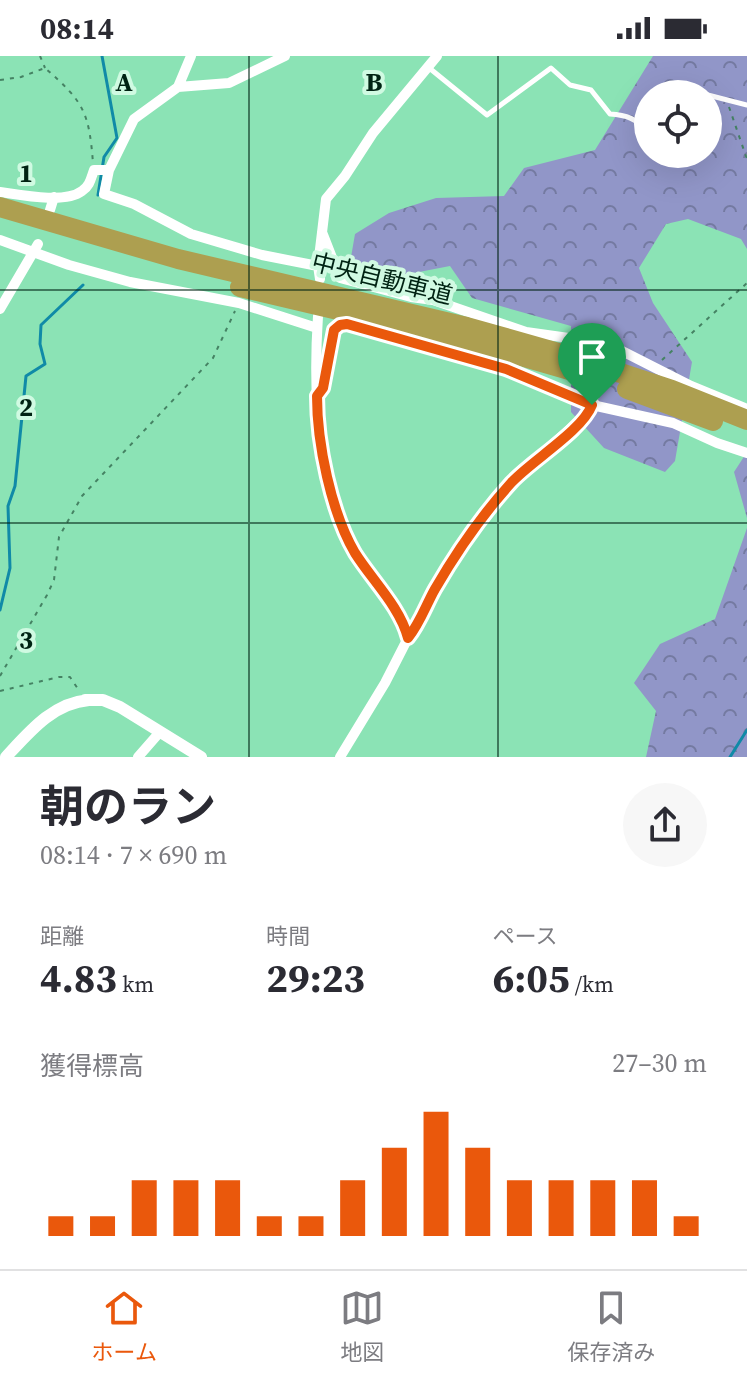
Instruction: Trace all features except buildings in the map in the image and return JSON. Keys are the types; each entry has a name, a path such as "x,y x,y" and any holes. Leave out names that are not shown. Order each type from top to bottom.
{"highway":[{"name":"中央自動車道","path":"0,207 178,259 353,298 496,335 672,390 747,420"},
{"name":"中央自動車道","path":"0,221 144,263 465,340 599,379 747,433"}],"street":[{"path":"191,56 178,87 134,119 109,170 104,194 134,204 191,234 262,255 318,266"},
{"path":"320,279 318,266 326,199 373,133 437,56"},
{"path":"178,87 229,83 258,71 277,57"},
{"path":"0,192 54,197 80,193 89,184 94,170 109,170"},
{"path":"50,210 54,197"},
{"path":"322,232 340,278 433,300 526,332 597,342 608,351 620,350 691,386 747,409"},
{"path":"0,240 36,248 69,265 130,282 239,303 317,328"},
{"path":"0,309 36,248"},
{"path":"318,316 317,396 323,453 344,530 354,551 400,619 408,638"},
{"path":"317,396 323,388 334,330 347,324 506,369 592,402 673,423 747,453"},
{"path":"340,757 465,540 515,478 589,412 608,351"},
{"path":"6,757 49,714 66,703 87,700 103,700 120,707 201,757"},
{"path":"138,757 159,733"}],"lane":[{"path":"428,67 487,115 551,68 570,85 591,90 610,114 626,115 634,119"},
{"path":"722,97 747,105"}],"path":[{"path":"40,56 45,68 78,97 91,132 94,170"},
{"path":"0,80 21,77 45,68"},
{"path":"726,98 747,159"},
{"path":"654,367 747,283"},
{"path":"0,676 54,580 55,553 67,520 90,487 213,358 239,303"},
{"path":"0,691 70,677 87,700"}],"green space":[{"path":"653,56 747,56 747,249 741,239 688,219 666,224 639,268 653,303 692,362 675,461 665,472 604,448 571,412 571,326 472,298 450,266 388,278 350,263 355,234 389,213 436,198 504,196 524,168 595,150 634,87 634,168 722,168 722,80 638,80"},
{"path":"747,452 747,518 734,472"},
{"path":"747,528 747,757 646,757 656,711 634,683 660,644 715,619"}],"waterway":[{"path":"98,195 104,157 117,138 102,56"},
{"path":"0,610 10,568 8,506 15,486 26,376 45,364 40,344 41,325 83,285"},
{"path":"730,757 747,730"}],"route":[{"path":"347,324 506,369 592,405 570,431 515,478 499,496 465,540 408,638 400,619 354,551 335,503 323,453 317,407 334,330 347,324"}]}
